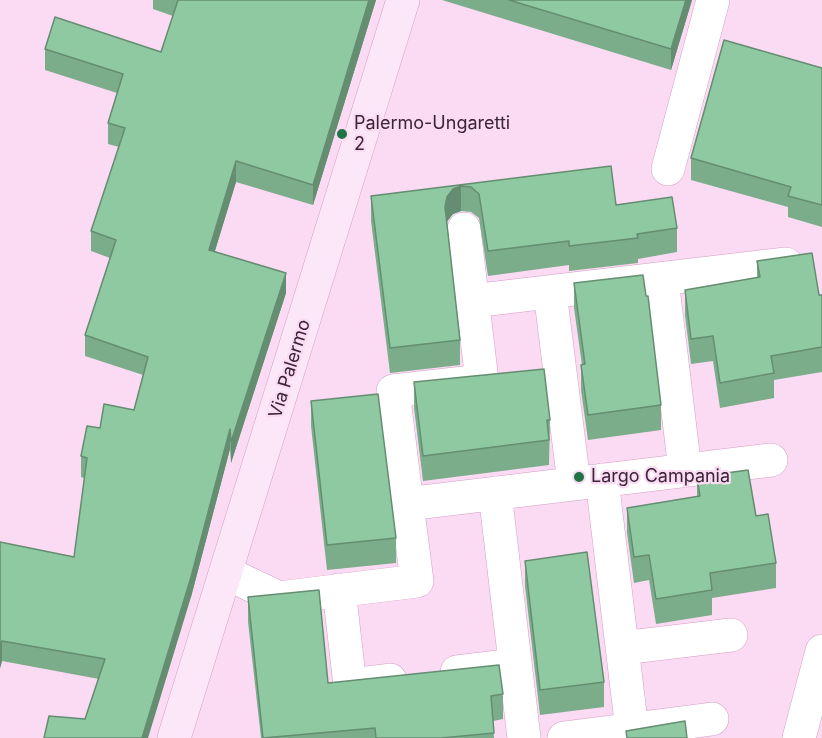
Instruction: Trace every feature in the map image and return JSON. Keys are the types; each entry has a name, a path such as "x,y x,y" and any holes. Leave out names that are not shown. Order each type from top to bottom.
{"main road":[{"name":"Via Palermo","path":"174,738 403,0"}],"street":[{"path":"668,169 713,0"},
{"path":"226,573 279,598 417,581 393,391 482,381 464,229"},
{"path":"472,301 786,264"},
{"path":"662,279 685,470"},
{"path":"550,292 622,648 632,730"},
{"path":"407,504 771,460"},
{"path":"495,494 524,738"},
{"path":"339,590 350,685 515,665"},
{"path":"622,648 731,635"},
{"path":"799,738 822,651"},
{"path":"564,738 712,719"}],"building":[{"path":"178,0 369,0 313,185 236,161 209,250 286,273 231,442 230,429 191,577 142,738 44,738 49,716 85,719 105,659 2,641 0,647 0,542 74,557 87,458 81,456 87,426 100,428 104,404 134,410 148,357 85,335 116,240 91,231 125,128 108,123 123,74 45,49 55,17 161,52"},
{"path":"509,0 686,0 671,49"},
{"path":"724,40 822,68 822,205 788,196 791,187 691,158"},
{"path":"611,166 616,205 672,197 677,228 637,234 638,238 569,246 569,241 488,251 479,194 471,187 461,186 453,189 447,197 445,207 460,340 390,348 371,196"},
{"path":"812,253 819,295 822,295 822,347 771,356 774,373 720,383 713,336 691,339 685,290 760,277 757,261"},
{"path":"643,275 646,296 648,296 661,405 588,415 581,365 585,364 574,283"},
{"path":"544,369 550,420 547,420 549,440 423,456 414,382"},
{"path":"378,394 396,538 327,545 311,401"},
{"path":"748,470 756,516 768,514 776,563 710,573 712,590 656,599 649,555 634,557 627,508 700,496 697,477"},
{"path":"587,552 604,682 540,690 525,561"},
{"path":"319,590 328,683 499,665 503,694 491,696 494,733 441,738 376,738 375,728 263,738 248,597"},
{"path":"685,721 687,738 627,738 626,731"}],"place":[{"name":"Palermo-Ungaretti 2","path":"342,134"},
{"name":"Largo Campania","path":"579,477"}]}
